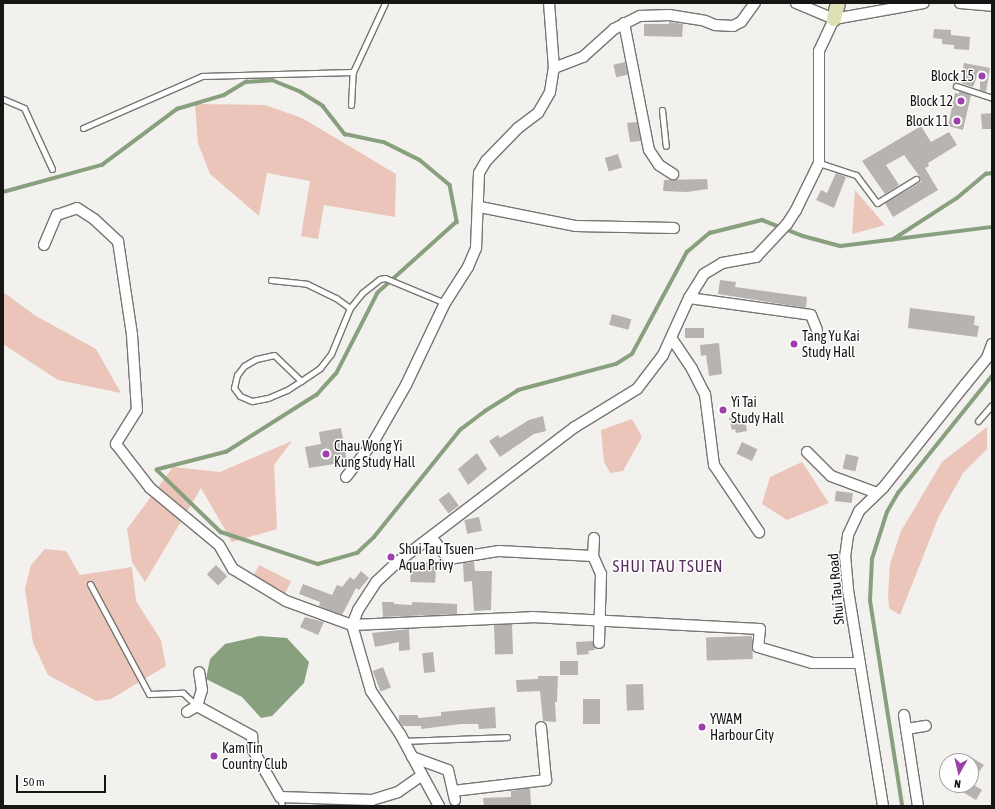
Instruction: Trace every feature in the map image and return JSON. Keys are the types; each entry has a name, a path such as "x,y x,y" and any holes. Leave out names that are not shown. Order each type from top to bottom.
{"street":[{"path":"346,477 374,440 406,385 445,303 468,267 476,248 480,208 479,173 486,160 518,128 538,113 550,92 554,68 549,3"},
{"path":"554,68 583,58 614,29 640,16 669,15 705,21 715,25 733,26 741,22 755,3"},
{"path":"796,3 834,19 924,3"},
{"path":"439,806 404,741 371,691 352,625 358,610 376,582 431,537 575,427 637,389 652,373 672,339 689,298 709,270 722,263 756,257 769,245 787,224 796,210 819,163 819,51 834,19 838,3"},
{"path":"960,3 992,6"},
{"path":"624,23 649,150 659,165 673,174"},
{"path":"44,245 57,215 77,208 94,219 118,241 132,335 137,410 116,444 150,488 219,545 233,569 286,601 352,625 532,617 598,622 760,629 758,647 812,663 860,663"},
{"path":"480,208 576,226 674,228"},
{"path":"689,298 811,316 818,330"},
{"path":"672,339 692,369 705,394 714,465 758,532"},
{"name":"Shui Tau Road","path":"883,806 860,663 845,556 848,535 859,511 878,493 966,386 987,358 992,344"},
{"path":"807,452 831,476 878,493"},
{"path":"431,537 449,559 499,551 593,556"},
{"path":"594,538 593,556 601,574 598,622 599,643"},
{"path":"187,712 196,706 202,690 199,672"},
{"path":"196,706 252,736 253,750 281,802 372,800 398,792 422,775"},
{"path":"904,715 918,806"},
{"path":"906,728 926,726"},
{"path":"412,757 448,770 454,796 546,780 542,727"}],"lane":[{"path":"351,105 353,72 385,3"},
{"path":"83,128 202,76 353,72"},
{"path":"956,86 992,98"},
{"path":"3,99 24,108 52,169"},
{"path":"662,110 666,146"},
{"path":"819,163 856,175 877,203 916,179"},
{"path":"301,380 274,355 256,359 244,366 237,376 234,388 240,396 252,401 268,398 301,380 320,368 331,354 350,308 362,293 385,278 445,303"},
{"path":"271,280 307,284 336,298 350,308"},
{"path":"978,421 992,405"},
{"path":"90,584 149,694 183,693 196,706"},
{"path":"404,741 507,737"}],"shaded area":[{"path":"195,104 265,105 302,118 396,174 395,217 324,205 318,239 301,236 310,181 267,173 259,216 210,174 198,143"},
{"path":"855,190 885,225 852,234"},
{"path":"3,292 36,316 96,349 121,393 58,380 3,344"},
{"path":"632,419 642,437 623,471 610,473 604,462 601,430"},
{"path":"987,427 987,449 963,473 939,516 900,615 889,608 888,594 890,564 901,531 942,462"},
{"path":"292,441 274,465 277,529 232,542 201,488 145,582 132,562 127,529 173,467 220,472"},
{"path":"802,462 829,503 787,520 762,504 770,477"},
{"path":"45,549 66,551 80,575 132,567 136,601 161,640 166,666 111,699 96,701 48,675 33,643 25,589 31,565"},
{"path":"259,565 291,581 285,594 253,577"},
{"path":"260,636 287,638 309,662 304,683 272,716 261,718 242,697 206,679 210,659 225,644"}],"building":[{"path":"669,22 683,24 682,37 644,36 644,24 669,24"},
{"path":"934,29 951,30 951,35 970,37 969,50 954,49 954,45 942,44 942,39 933,38"},
{"path":"625,62 628,75 616,77 613,65"},
{"path":"964,63 990,68 986,92 980,90 980,69 973,87 961,83"},
{"path":"959,91 971,95 963,130 948,126 955,93 959,94"},
{"path":"992,113 992,129 982,129 981,114"},
{"path":"637,122 641,141 630,142 627,123"},
{"path":"921,126 931,142 949,132 957,145 928,163 929,166 925,168 938,190 893,217 885,203 921,182 920,177 904,155 886,165 899,185 885,194 862,161"},
{"path":"618,154 622,167 609,171 605,158"},
{"path":"836,173 846,177 834,208 816,200 821,190 827,193"},
{"path":"707,179 708,189 687,192 663,191 664,180"},
{"path":"720,280 736,282 735,287 807,297 806,308 718,294"},
{"path":"910,308 975,316 974,325 979,326 977,337 908,328"},
{"path":"612,314 631,319 628,330 609,325"},
{"path":"685,328 704,328 704,338 685,338"},
{"path":"719,343 722,374 709,376 706,355 701,356 700,345"},
{"path":"744,415 747,431 736,433 735,429 732,430 729,418"},
{"path":"543,416 546,431 534,434 500,457 489,441 498,435 500,438 529,420"},
{"name":"Chau Wong Yi Kung Study Hall","path":"341,428 347,462 309,468 305,447 321,444 319,432"},
{"path":"742,442 757,449 752,461 737,454"},
{"path":"477,453 487,469 468,485 458,469"},
{"path":"846,454 859,457 855,472 843,469"},
{"path":"836,491 853,493 852,503 835,501"},
{"path":"449,492 459,506 448,513 438,500"},
{"path":"479,517 482,531 467,534 464,520"},
{"path":"411,562 436,563 435,583 410,582"},
{"path":"474,562 475,571 492,571 491,610 474,611 472,581 464,582 463,563"},
{"path":"216,565 227,576 218,586 207,574"},
{"path":"361,571 369,578 359,590 356,588 342,615 319,606 320,602 299,594 303,584 332,595 337,585 342,587 350,577 354,580"},
{"path":"382,602 412,605 412,602 457,604 457,614 383,617"},
{"path":"305,617 324,622 318,635 300,627"},
{"path":"512,624 513,654 495,655 494,625"},
{"path":"409,629 410,650 399,651 399,642 375,647 372,633"},
{"path":"752,636 753,659 707,661 706,638"},
{"path":"593,641 595,650 588,651 589,654 577,655 576,642"},
{"path":"433,652 435,672 424,673 422,653"},
{"path":"560,661 578,661 578,675 560,675"},
{"path":"383,667 391,688 381,691 373,671"},
{"path":"538,676 558,676 557,702 555,702 556,722 543,721 540,691 517,692 516,680 538,679"},
{"path":"643,684 644,710 627,711 626,685"},
{"path":"583,699 600,699 600,724 583,724"},
{"path":"495,707 496,728 479,729 478,724 461,724 421,729 421,726 403,726 399,721 399,715 418,715 418,718 441,716 441,712"},
{"path":"979,762 984,765 979,772"},
{"path":"530,788 531,806 484,806 483,798 511,797 511,791"},
{"path":"979,788 982,790 976,800 964,793 979,793"}],"waterway":[{"path":"3,192 102,165 177,109 224,95 246,82 272,80 301,92 323,106 345,134 384,142 420,160 450,185 457,222 378,293 337,373 317,395 227,452 157,470"},
{"path":"892,240 957,198 986,174 992,173"},
{"path":"157,470 221,532 318,564 357,553 374,537 460,430 485,411 518,390 616,364 632,354 687,252 710,233 762,220 803,236 841,246 992,227"},
{"path":"902,805 870,600 872,559 887,512 898,493 992,376"}],"place":[{"name":"Block 15","path":"982,76"},
{"name":"Block 12","path":"961,101"},
{"name":"Block 11","path":"957,121"},
{"name":"Tang Yu Kai Study Hall","path":"794,344"},
{"name":"Yi Tai Study Hall","path":"723,410"},
{"name":"Chau Wong Yi Kung Study Hall","path":"326,454"},
{"name":"Shui Tau Tsuen Aqua Privy","path":"391,557"},
{"name":"YWAM Harbour City","path":"702,727"},
{"name":"Kam Tin Country Club","path":"214,756"}],"district":[{"name":"SHUI TAU TSUEN","path":"668,566"}]}
